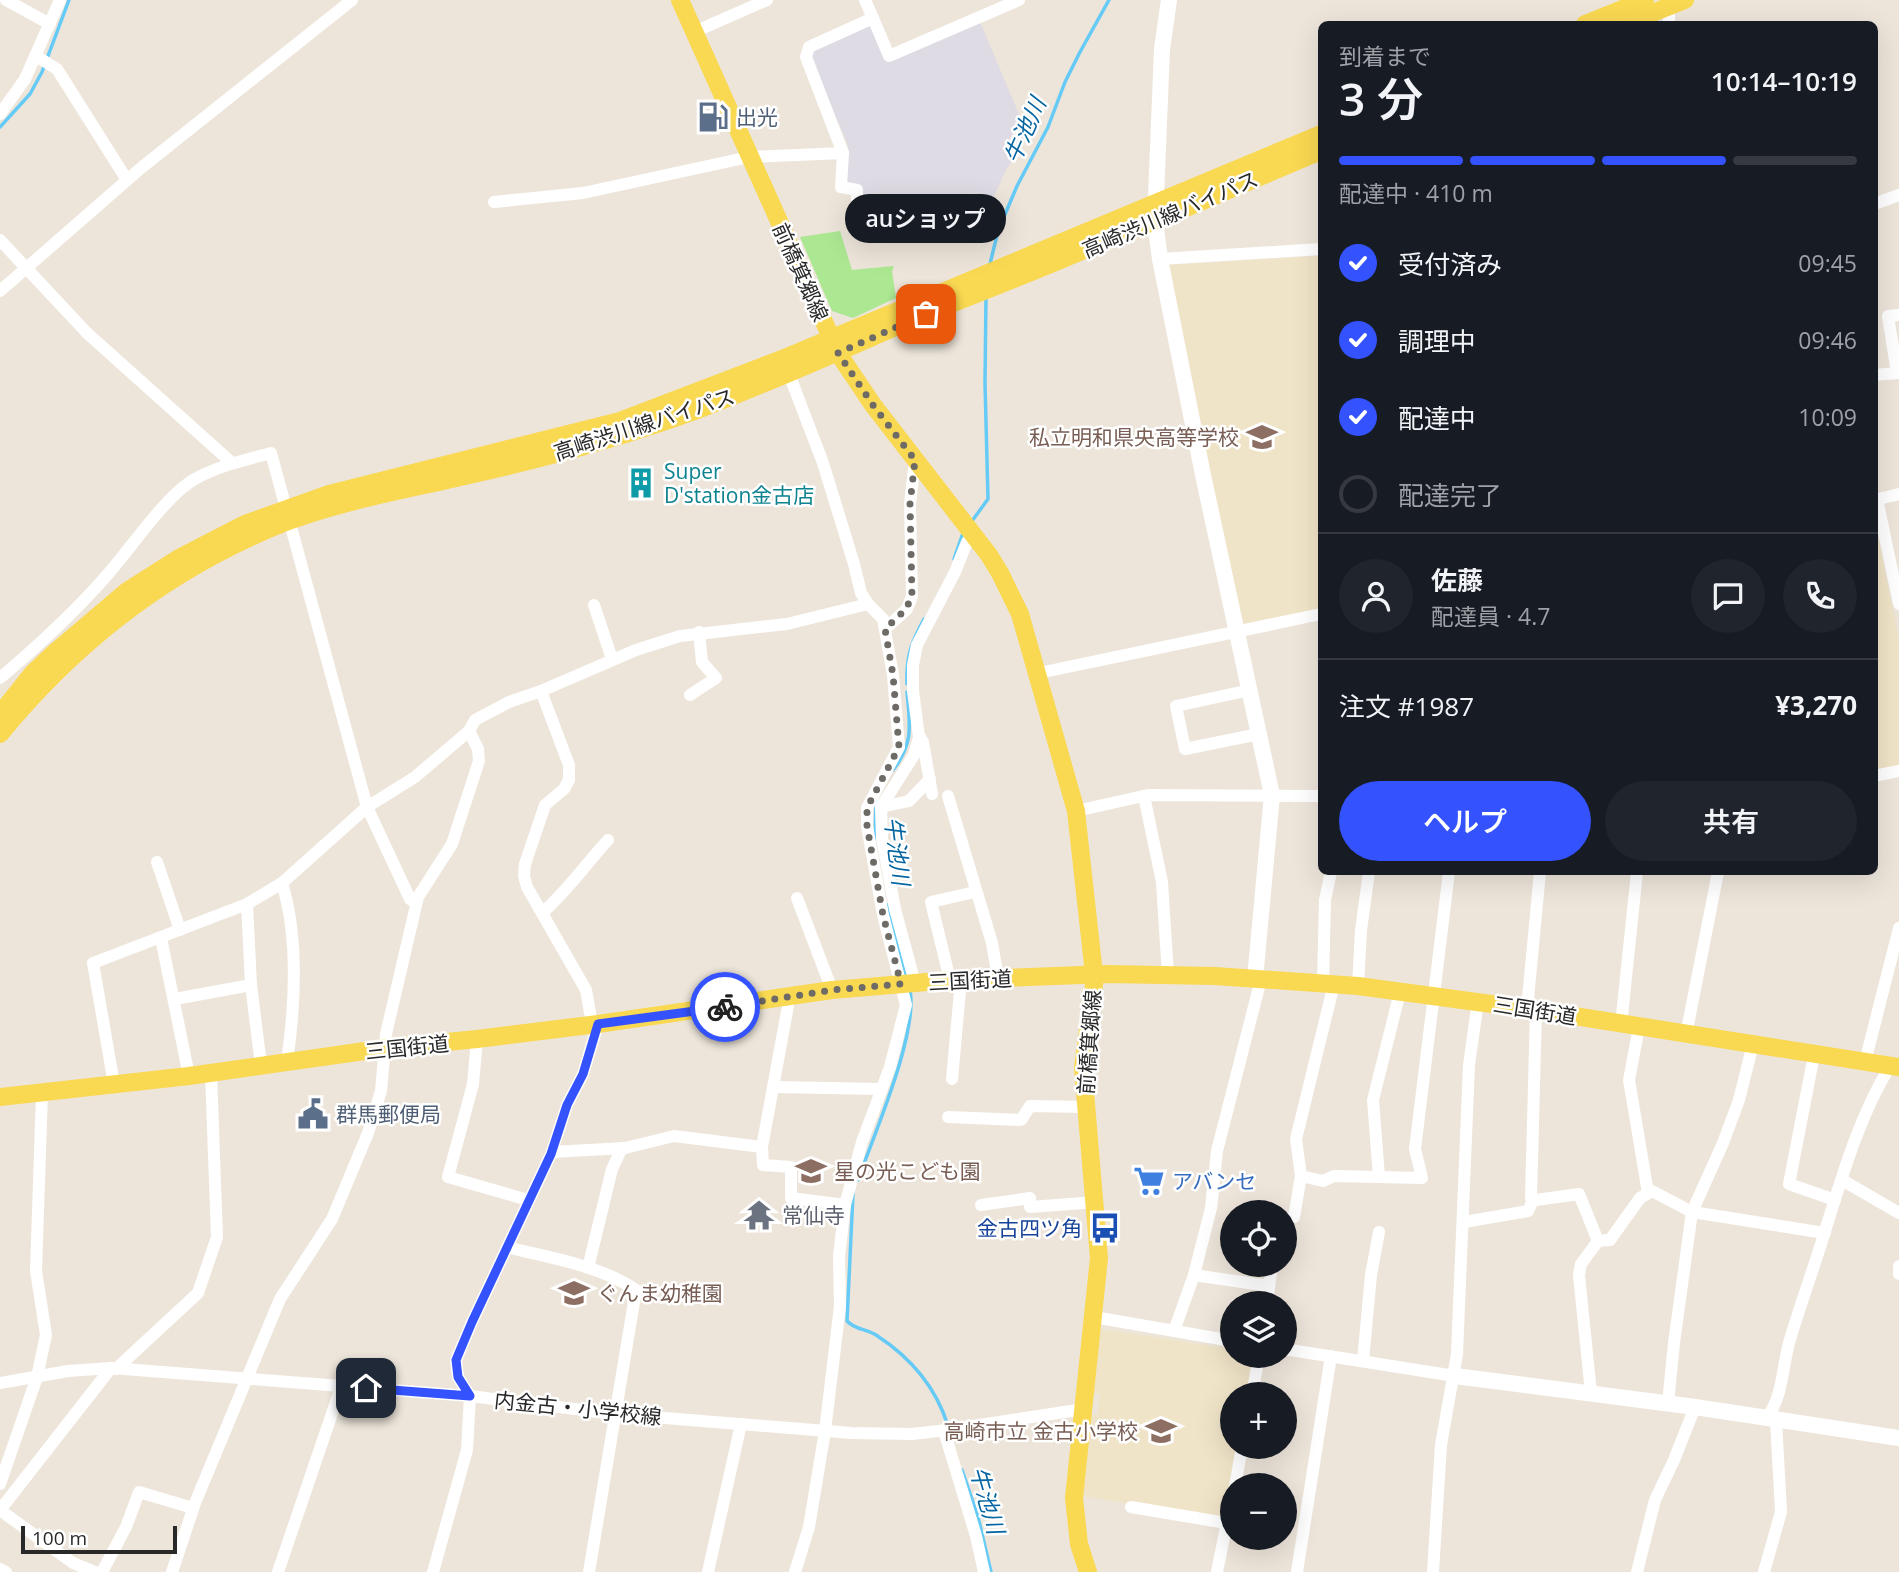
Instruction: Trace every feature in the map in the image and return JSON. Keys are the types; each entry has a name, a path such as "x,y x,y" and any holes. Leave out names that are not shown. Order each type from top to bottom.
{"main road":[{"name":"前橋箕郷線","path":"680,0 834,346 873,405 968,528 1011,593 1039,673 1076,811 1093,974 1083,1068 1099,1258 1074,1498 1083,1568"},
{"path":"1592,21 1645,0"},
{"path":"1636,21 1674,10"},
{"name":"高崎渋川線バイパス","path":"1156,212 1318,135"},
{"name":"高崎渋川線バイパス","path":"0,734 50,677 134,604 196,564 329,494 620,421 834,346 1156,212 1318,152"},
{"name":"高崎渋川線バイパス","path":"0,714 54,653 127,591 214,538 287,515 332,508 625,435 789,374 834,346"},
{"name":"三国街道","path":"0,1097 189,1076 386,1048 477,1040 832,990 955,980 1093,974 1168,975 1358,986 1532,1009 1894,1066"}],"street":[{"path":"6,0 50,24"},
{"path":"0,114 25,79 60,0"},
{"path":"0,291 127,180 352,0"},
{"path":"694,32 767,0"},
{"path":"865,0 888,56 1019,0"},
{"path":"1168,0 1162,49 1156,212 1160,259 1272,795 1255,979 1259,987 1217,1151 1211,1208 1194,1275 1174,1331"},
{"path":"873,18 809,47 806,57 843,153 841,187 857,190 857,212 948,218"},
{"path":"36,56 57,69 127,180"},
{"path":"494,202 583,193 750,157 843,153"},
{"path":"1878,203 1899,195"},
{"path":"0,240 87,332 232,463"},
{"path":"1160,259 1318,249"},
{"path":"1878,375 1897,373 1888,316 1899,315"},
{"path":"789,374 823,463 861,593 883,619 885,629 893,675 899,747 867,808 867,826 883,915 908,983"},
{"path":"0,678 43,642 106,577 177,492 194,479 232,463 271,453 368,807 410,899 416,904"},
{"path":"885,629 906,609 912,596 910,504 915,460"},
{"path":"1878,499 1899,494"},
{"path":"1878,508 1899,604"},
{"path":"795,1572 809,1527 825,1431 840,1306 839,1256 845,1205 862,1142 882,1088 906,1005 908,983 882,838 881,807 914,755 919,737 913,666 917,645 955,572 967,542 968,528"},
{"path":"114,1084 93,963 247,904 282,883 368,807 415,777 469,731 475,720 509,702 661,641 699,632 788,624 868,604"},
{"path":"594,605 612,660"},
{"path":"1039,673 1318,615"},
{"path":"690,695 716,678 702,662 699,632"},
{"path":"1250,690 1176,706 1185,749 1259,734"},
{"path":"433,1572 467,1450 470,1396 458,1377 456,1360 552,1152 567,1105 583,1074 595,1024 586,990 527,887 524,876 525,864 545,805 564,789 569,780 569,765 541,691"},
{"path":"897,718 916,715"},
{"path":"172,1572 193,1508 280,1299 332,1219 363,1145 381,1091 386,1034 418,897 452,844 479,761 478,749 469,731"},
{"path":"919,737 923,741 932,794"},
{"path":"1878,775 1899,771"},
{"path":"881,807 909,800 930,779"},
{"path":"948,796 992,943 998,978"},
{"path":"1076,811 1144,796 1318,796"},
{"path":"1144,796 1162,882 1168,975"},
{"path":"542,913 564,893 608,840"},
{"path":"157,862 180,930"},
{"path":"1297,1200 1301,1176 1296,1139 1329,984 1325,900 1330,875"},
{"path":"1358,986 1361,930 1369,875"},
{"path":"1301,1176 1323,1181 1334,1176 1422,1178 1415,1149 1448,875"},
{"path":"1464,1222 1528,1211 1533,1200 1532,1009 1540,875"},
{"path":"1637,875 1629,1080 1647,1193"},
{"path":"1686,1035 1717,875"},
{"path":"282,883 290,907 294,1011 287,1062"},
{"path":"951,1079 955,980 931,902 975,892"},
{"path":"797,898 832,990"},
{"path":"247,904 251,985 261,1065"},
{"path":"1865,1062 1899,928"},
{"path":"161,938 189,1076"},
{"path":"175,999 251,985"},
{"path":"1379,1177 1373,1100 1400,992"},
{"path":"790,995 762,1147 763,1165 791,1167 791,1198 845,1205"},
{"path":"1433,1572 1441,1445 1455,1376 1469,1065 1478,1002"},
{"path":"477,1040 473,1084 448,1177 528,1200"},
{"path":"1668,1403 1692,1212 1739,1100 1753,1044"},
{"path":"1814,1055 1789,1184 1835,1200"},
{"path":"1764,1572 1781,1512 1771,1419 1779,1396 1789,1346 1865,1112 1894,1066"},
{"path":"95,1572 73,1563 0,1510 114,1369 198,1293 213,1249 217,1226 211,1073"},
{"path":"773,1087 882,1088"},
{"path":"0,1484 37,1377 46,1335 36,1272 42,1093"},
{"path":"948,1117 1021,1120 1030,1106 1086,1107"},
{"path":"552,1152 622,1148 674,1136 762,1147"},
{"path":"588,1268 612,1169 622,1148"},
{"path":"1842,1180 1899,1213"},
{"path":"1591,1393 1579,1275 1581,1264 1598,1241 1610,1240 1640,1198 1647,1193 1652,1191 1692,1212 1825,1233"},
{"path":"1533,1200 1578,1194 1598,1241"},
{"path":"981,1205 1030,1198 1030,1207 1096,1202"},
{"path":"1363,1361 1371,1275 1379,1232"},
{"path":"507,1247 588,1268 623,1281 636,1290 589,1572"},
{"path":"1899,1266 1899,1274"},
{"path":"1194,1275 1269,1286"},
{"path":"1268,1291 1270,1277"},
{"path":"1094,1317 1220,1339"},
{"path":"1297,1351 1455,1376 1668,1403 1899,1438"},
{"path":"1297,1572 1331,1356"},
{"name":"内金古・小学校線","path":"0,1383 68,1371 114,1369 470,1396 615,1414 825,1431 912,1434 1084,1409"},
{"path":"278,1572 341,1387"},
{"path":"1637,1572 1655,1500 1695,1407"},
{"path":"708,1572 741,1424"},
{"path":"949,1430 984,1572"},
{"path":"102,1572 126,1527 139,1492 193,1508"},
{"path":"1131,1507 1220,1522"},
{"path":"1217,1572 1221,1550"},
{"path":"0,1569 6,1572"}],"shaded area":[{"path":"976,21 981,24 1027,133 993,199 988,226 863,209 858,184 847,183 845,180 848,145 809,55 811,50 867,24 873,27 885,56"},
{"name":"私立明和県央高等学校","path":"1318,256 1318,610 1241,626 1167,265"},
{"path":"1878,537 1899,640 1899,766 1878,770"},
{"name":"高崎市立 金古小学校","path":"1101,1329 1220,1347 1220,1368 1255,1368 1252,1382 1220,1382 1220,1459 1237,1459 1234,1473 1220,1473 1220,1519 1082,1496 1091,1415 1097,1415 1100,1395 1094,1393"}],"green space":[{"path":"840,231 852,270 894,266 892,271 896,298 853,318 832,311 800,237"}],"waterway":[{"path":"0,127 30,94 42,72 69,0"},
{"name":"牛池川","path":"990,264 998,231 1017,186 1048,127 1065,82 1109,0"},
{"name":"牛池川","path":"972,521 988,499 986,296"},
{"name":"牛池川","path":"954,559 963,533"},
{"name":"牛池川","path":"907,684 910,650 924,619"},
{"name":"牛池川","path":"893,770 904,751 909,733 907,692"},
{"name":"牛池川","path":"875,839 876,802"},
{"name":"牛池川","path":"887,905 907,979"},
{"name":"牛池川","path":"858,1180 901,1058 908,1032 910,990"},
{"name":"牛池川","path":"853,1194 847,1321 876,1335 911,1363 929,1386 948,1426"},
{"name":"牛池川","path":"962,1470 978,1517 991,1572"}],"way so far":[{"path":"725,1007 832,990 901,984 883,915 867,826 867,808 899,747 893,675 885,629 906,609 912,596 910,504 915,460 838,353 926,314"}],"place":[{"name":"出光","path":"713,117"},
{"name":"auショップ","path":"926,314"},
{"name":"私立明和県央高等学校","path":"1262,437"},
{"name":"Super D'station金古店","path":"641,483"},
{"name":"群馬郵便局","path":"313,1114"},
{"name":"星の光こども園","path":"811,1171"},
{"name":"アバンセ","path":"1149,1181"},
{"name":"常仙寺","path":"759,1215"},
{"name":"金古四ツ角","path":"1105,1228"},
{"name":"ぐんま幼稚園","path":"574,1293"},
{"name":"高崎市立 金古小学校","path":"1161,1431"}],"route":[{"path":"366,1388 470,1396 458,1377 456,1360 551,1154 567,1105 583,1074 598,1024 725,1007"}]}
